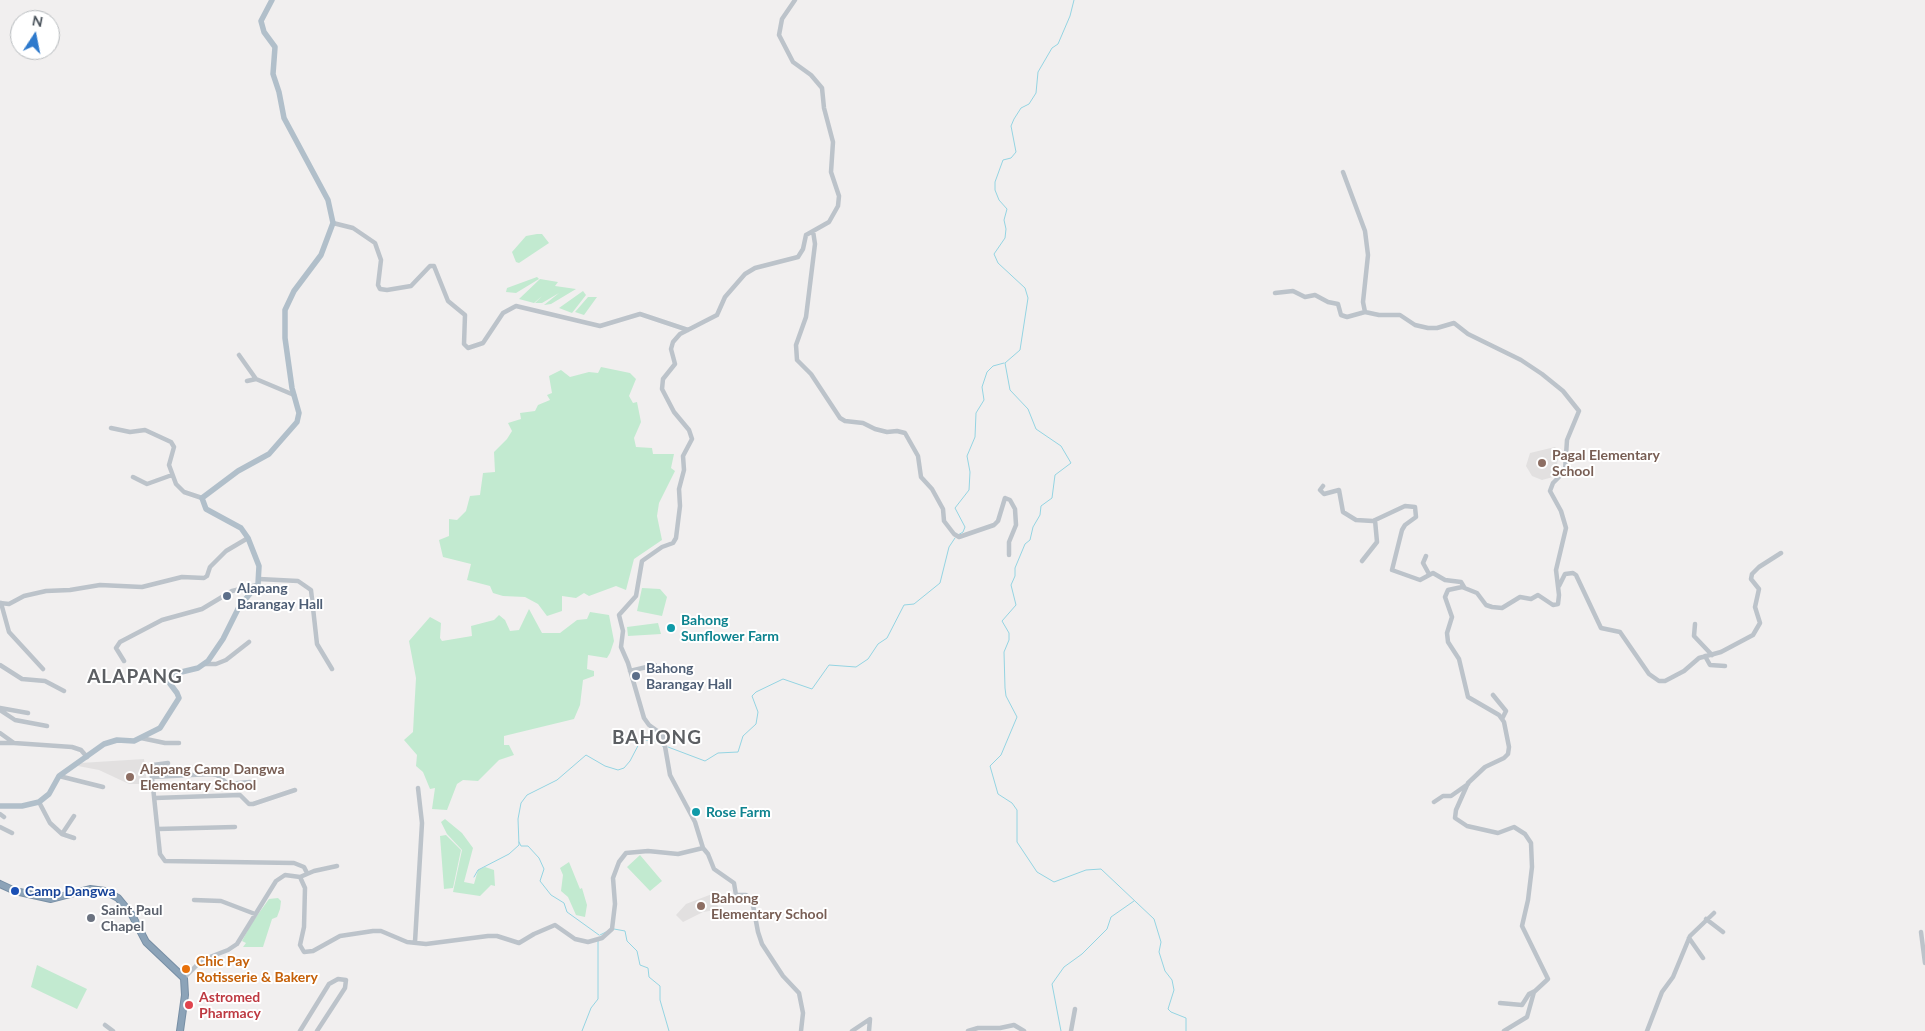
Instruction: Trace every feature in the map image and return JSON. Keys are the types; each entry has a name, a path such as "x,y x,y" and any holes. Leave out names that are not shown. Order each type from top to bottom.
{"highway":[{"path":"0,884 15,891 51,899 90,889 111,893 128,910 149,946 184,978 180,1031"}],"main road":[{"path":"0,806 22,806 39,802 49,794 59,776 109,741 131,742 160,728 178,700 178,694 168,681 169,675 205,664 223,639 239,607 259,582 256,557 248,538 240,528 206,509 202,498 238,471 263,458 295,426 299,413 294,395 285,338 285,310 294,291 322,255 332,223 328,200 284,118 273,74 275,47 264,32 261,21 272,0"}],"street":[{"path":"795,0 782,19 779,35 793,62 811,75 822,88 824,108 833,142 831,176 838,196 833,217 825,225 805,236 803,249 798,257 755,268 745,274 725,297 717,315 688,330 673,342 672,349 676,364 663,379 661,386 667,401 692,437 683,456 684,470 678,489 680,506 677,533 673,543 662,547 642,561 636,596 619,612 623,632 621,647 644,718 649,725 663,735 670,775 695,822 703,848 708,854 714,869 734,883 736,895 746,895 752,900 762,944 783,976 799,993 803,1013 801,1031"},
{"path":"1343,172 1365,232 1368,255 1363,302 1365,312"},
{"path":"332,223 353,228 375,243 381,260 378,285 380,289 387,290 411,286 430,266 434,266 448,301 465,315 464,344 468,348 483,343 503,313 516,306 600,326 640,314 688,330"},
{"path":"814,231 815,244 806,316 796,345 798,362 811,374 840,418 845,421 863,423 887,432 897,431 905,433 918,456 921,477 932,489 942,509 944,521 954,534 959,537 994,525 998,521 1003,501 1005,498 1010,500 1015,509 1016,525 1009,542 1009,555"},
{"path":"1275,293 1293,291 1305,297 1315,295 1328,302 1338,304 1341,315 1347,317 1365,312 1379,315 1400,315 1415,325 1428,328 1437,328 1454,323 1468,334 1530,365 1553,382 1573,402 1579,412 1567,440 1566,469 1562,476 1553,483 1550,491 1561,511 1566,528 1556,570 1559,600 1556,605 1538,595 1532,599 1520,596 1507,606 1496,608 1488,606 1477,593 1464,587 1448,590 1445,597 1452,617 1448,642 1458,659 1468,697 1496,712 1502,719 1509,743 1508,754 1498,762 1478,772 1468,784 1451,796 1443,796 1434,802"},
{"path":"239,355 256,379 294,395"},
{"path":"247,381 256,379"},
{"path":"111,428 130,432 145,430 171,442 174,447 169,461 172,475 181,490 202,498"},
{"path":"133,477 147,484 172,475"},
{"path":"1323,486 1320,490 1324,494 1338,490 1343,512 1351,519 1375,520 1405,506 1415,507 1416,516 1402,530 1392,569 1420,580 1434,573 1445,580 1461,582 1464,587"},
{"path":"1362,561 1377,542 1375,520"},
{"path":"44,669 10,632 0,603 9,604 24,596 46,591 100,586 142,587 186,576 204,578 207,576 210,567 226,551 248,538"},
{"path":"1558,587 1565,574 1573,573 1576,575 1601,628 1620,632 1645,668 1659,681 1669,680 1705,656 1721,652 1734,644 1744,642 1758,630 1760,623 1756,602 1759,593 1751,579 1752,574 1766,562 1781,553"},
{"path":"1426,556 1423,563 1429,574"},
{"path":"124,661 117,650 117,645 162,620 202,608 232,591 259,582 298,581 311,590 317,644 332,669"},
{"path":"1695,624 1694,636 1712,655"},
{"path":"205,664 216,664 226,660 249,642"},
{"path":"1705,656 1710,665 1725,666"},
{"path":"0,665 22,679 45,681 64,691"},
{"path":"630,671 655,665"},
{"path":"1493,695 1506,711 1502,719"},
{"path":"0,709 28,713"},
{"path":"0,709 15,720 47,726"},
{"path":"0,733 14,743"},
{"path":"141,738 168,744 179,743"},
{"path":"0,743 66,746 77,748 87,757"},
{"path":"168,763 152,766 160,854 165,861 294,863 304,867 307,873"},
{"path":"152,777 211,774 217,775 228,784 250,782"},
{"path":"59,776 103,788"},
{"path":"1468,784 1454,815 1457,821 1466,826 1498,833 1514,827 1525,834 1531,843 1532,867 1528,900 1522,926 1548,978 1535,991 1529,994 1522,1005 1500,1003"},
{"path":"415,942 422,823 418,788"},
{"path":"155,798 240,795 249,804 253,804 295,790"},
{"path":"39,802 47,819 62,834 74,838"},
{"path":"62,834 74,816"},
{"path":"0,826 12,833"},
{"path":"158,829 235,827"},
{"path":"300,877 306,895 300,945 304,952 313,951 340,936 364,931 381,931 397,939 433,944 463,938 497,936 519,944 534,934 555,925 575,939 588,942 602,938 612,928 615,904 613,878 619,862 626,854 648,851 678,854 703,848"},
{"path":"184,978 202,960 228,950 237,944 280,877 285,875 300,877 307,873 337,866"},
{"path":"194,900 221,901 255,914"},
{"path":"1647,1031 1655,1006 1662,992 1674,977 1689,938 1714,913"},
{"path":"1706,920 1723,932"},
{"path":"1921,932 1925,963"},
{"path":"1689,938 1703,958"},
{"path":"300,1031 329,984 338,979 346,980 345,988 317,1031"},
{"path":"1504,1031 1527,1017 1535,991"},
{"path":"1072,1031 1075,1010"},
{"path":"852,1031 870,1019 869,1031"},
{"path":"968,1031 978,1028 1014,1025 1024,1031"},
{"path":"105,1026 113,1031"}],"shaded area":[{"name":"Pagal Elementary School","path":"1555,447 1559,452 1556,472 1553,477 1542,480 1532,476 1526,466 1530,453"},
{"name":"Alapang Camp Dangwa Elementary School","path":"144,759 147,784 129,784 99,770 78,766 80,763"},
{"name":"Bahong Elementary School","path":"712,894 719,908 716,910 703,912 683,922 676,915 686,904"}],"green space":[{"path":"542,234 549,243 519,263 516,262 512,252 526,236"},
{"path":"537,277 539,279 516,293 506,292 507,288"},
{"path":"540,279 558,282 555,286 576,289 551,304 544,305 559,293 542,303 535,303 542,296 534,303 519,299"},
{"path":"583,291 586,295 572,313 559,308"},
{"path":"588,297 597,297 584,315 575,312"},
{"path":"601,367 630,373 636,379 629,396 633,403 637,402 641,422 634,438 636,447 652,448 653,454 674,454 671,468 675,471 659,503 657,516 662,540 634,559 626,590 616,586 589,596 584,593 576,598 562,596 562,611 547,616 538,604 525,597 503,596 493,593 490,586 467,580 471,564 443,557 439,540 449,536 449,519 457,520 466,511 470,496 480,495 483,473 495,472 494,452 512,431 508,423 521,419 520,413 535,411 538,405 550,400 547,395 552,393 549,376 561,370 570,377 589,372 598,373"},
{"path":"642,588 660,589 667,597 662,616 637,611"},
{"path":"529,609 542,633 560,633 577,620 587,619 590,612 609,615 614,641 610,653 607,658 588,655 587,669 594,671 594,676 583,680 580,705 574,719 504,736 504,745 509,745 514,755 499,760 478,781 463,780 457,784 447,810 432,809 435,788 430,789 423,772 416,766 417,755 404,740 413,732 416,678 409,641 430,617 441,623 440,638 442,641 472,636 471,626 494,620 499,615 505,620 510,631 519,630"},
{"path":"658,623 661,634 628,636 627,627"},
{"path":"445,819 462,833 473,848 464,882 474,884 478,870 485,867 494,870 495,886 491,885 480,896 453,892 462,850 447,834 441,822"},
{"path":"446,835 461,850 453,888 444,889 440,836"},
{"path":"640,855 662,881 650,891 627,867"},
{"path":"569,862 580,889 582,888 587,905 585,917 576,915 568,897 561,891 563,875 560,868"},
{"path":"278,898 281,901 280,909 277,917 272,919 263,947 243,947 246,943 242,941 251,924 269,899"},
{"path":"37,965 87,989 77,1009 31,987"}],"waterway":[{"path":"1074,0 1070,16 1058,44 1052,48 1038,72 1036,93 1029,104 1021,108 1014,119 1011,126 1016,152 1011,158 1003,160 995,182 995,190 999,200 1007,209 1004,220 1005,238 994,254 998,263 1025,288 1028,298 1020,350 1005,363 1010,390 1028,409 1036,429 1061,446 1071,463 1055,475 1052,498 1041,506 1040,515 1033,527 1030,540 1025,544 1015,568 1015,576 1011,585 1016,605 1002,621 1009,633 1009,640 1004,652 1006,696 1017,717 1001,755 990,766 998,794 1012,803 1017,810 1017,842 1037,872 1054,882 1086,870 1101,869 1154,919 1161,942 1159,952 1165,971 1172,980 1174,990 1168,1009 1186,1018 1186,1031"},
{"path":"958,535 963,532 965,527 955,508 969,490 970,472 967,456 975,437 976,413 984,400 982,387 987,372 993,366 1004,363"},
{"path":"668,747 705,761 718,753 738,752 743,736 756,724 758,712 752,696 756,692 783,679 812,689 829,665 856,667 868,659 878,644 887,638 904,605 914,604 940,583 949,547 955,538"},
{"path":"474,877 478,870 509,854 519,845 518,819 521,803 527,795 557,780 586,755 605,766 618,770 624,768 630,761 641,740 653,740 664,747"},
{"path":"519,842 521,846 528,846 539,858 544,869 540,881 551,895 564,903 567,912 599,935"},
{"path":"1061,1031 1052,984 1064,967 1082,954 1107,929 1111,917 1134,901"},
{"path":"614,929 625,931 627,941 637,951 640,965 648,968 649,977 660,986 660,1000 669,1031"},
{"path":"600,935 606,932"},
{"path":"582,1031 591,1008 598,999 598,941"}],"place":[{"name":"Pagal Elementary School","path":"1542,463"},
{"name":"Alapang Barangay Hall","path":"227,596"},
{"name":"Bahong Sunflower Farm","path":"671,628"},
{"name":"Bahong Barangay Hall","path":"636,676"},
{"name":"Alapang Camp Dangwa Elementary School","path":"130,777"},
{"name":"Rose Farm","path":"696,812"},
{"name":"Camp Dangwa","path":"15,891"},
{"name":"Bahong Elementary School","path":"701,906"},
{"name":"Saint Paul Chapel","path":"91,918"},
{"name":"Chic Pay Rotisserie & Bakery","path":"186,969"},
{"name":"Astromed Pharmacy","path":"189,1005"}],"district":[{"name":"ALAPANG","path":"135,677"},
{"name":"BAHONG","path":"657,738"}]}
